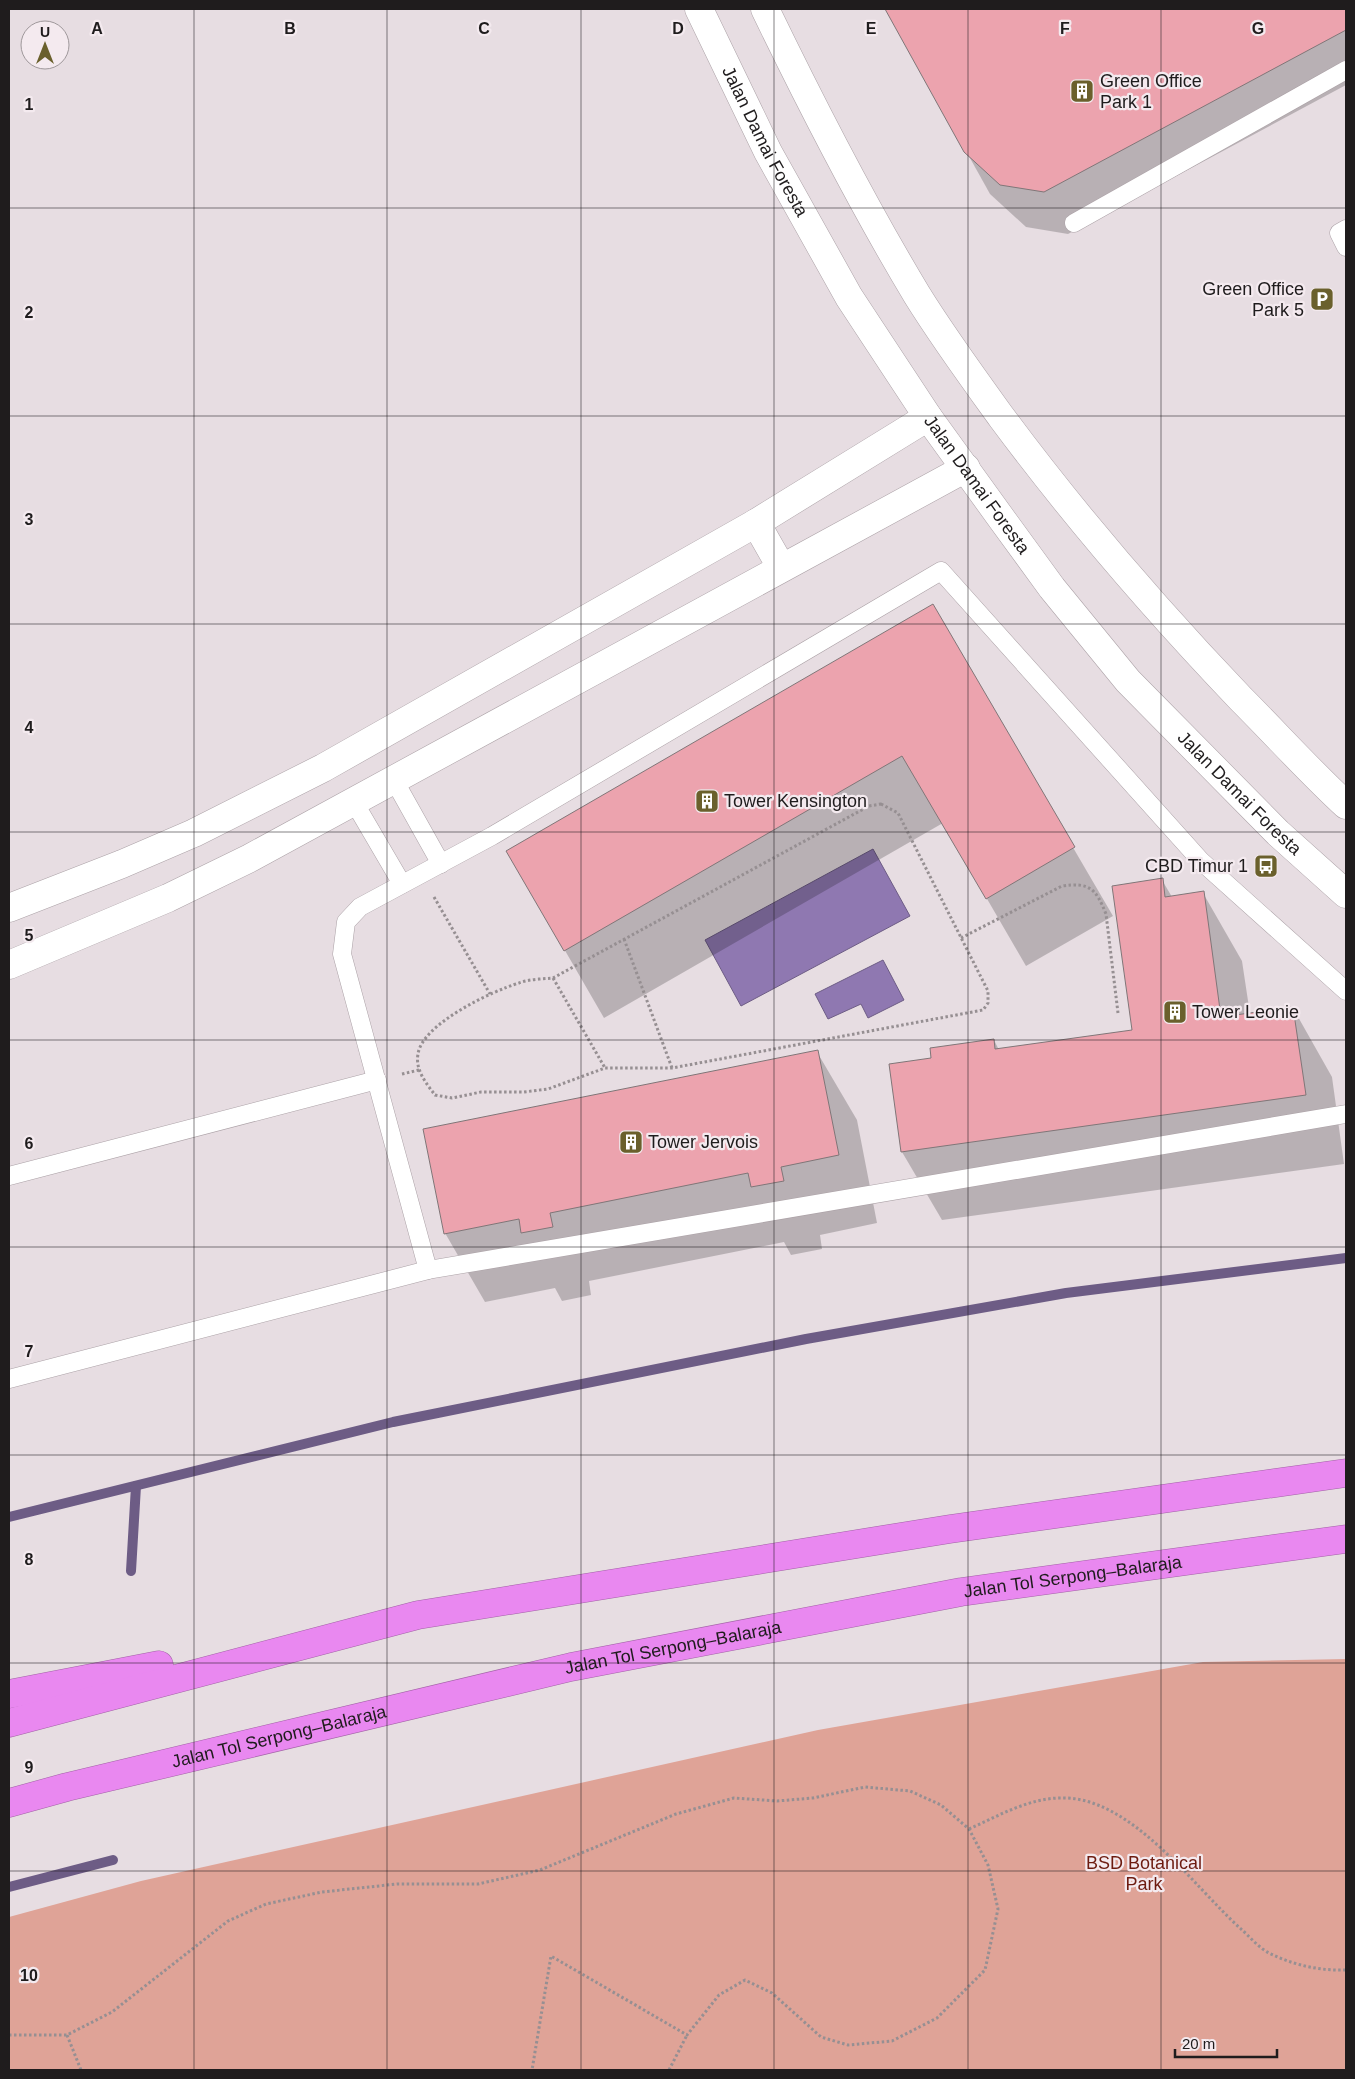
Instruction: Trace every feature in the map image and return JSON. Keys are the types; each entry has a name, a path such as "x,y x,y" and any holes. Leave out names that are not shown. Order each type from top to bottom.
{"highway":[{"path":"9,1694 418,1615 950,1529 1346,1473"},
{"name":"Jalan Tol Serpong–Balaraja","path":"9,1803 67,1787 571,1667 961,1592 1346,1539"},
{"path":"9,1723 418,1615"}],"street":[{"name":"Jalan Damai Foresta","path":"699,9 754,126 850,297 928,416 1052,588 1128,681 1278,833 1346,894"},
{"path":"765,9 830,139 918,296 995,408 1059,494 1129,578 1184,640 1346,805"},
{"path":"9,908 122,864 194,833 323,768 756,523 928,416"},
{"path":"9,965 168,898 354,802 781,567 966,468"},
{"path":"756,523 781,567"}],"lane":[{"path":"1074,223 1346,70"},
{"path":"1346,229 1339,233 1346,247"},
{"path":"428,1270 342,954 346,922 360,907 492,836 941,571 1201,861 1346,991"},
{"path":"394,780 441,864"},
{"path":"354,802 402,884"},
{"path":"9,1176 377,1080"},
{"path":"9,1379 428,1270 1346,1114"}],"path":[{"path":"881,804 898,813 988,991 988,1003 983,1010 672,1068 605,1068 548,1089 524,1092 480,1092 452,1098 435,1095 419,1070 418,1053 425,1036 438,1025 490,994 520,982 553,978 869,806 881,804"},
{"path":"421,874 490,994"},
{"path":"961,938 1062,886 1079,883 1092,889 1100,899 1106,914 1118,1013"},
{"path":"624,939 672,1068"},
{"path":"553,978 605,1068"},
{"path":"9,2034 67,2035 112,2012 228,1921 266,1904 322,1892 397,1884 478,1884 540,1870 676,1814 734,1798 777,1800 812,1798 865,1787 910,1791 941,1805 969,1830 988,1865 998,1910 984,1970 937,2018 892,2041 848,2045 821,2037 772,1993 745,1980 720,1994 687,2035 669,2070"},
{"path":"969,1830 1024,1804 1062,1798 1099,1804 1138,1827 1268,1953 1321,1971 1346,1970"},
{"path":"532,2070 552,1956 687,2035"},
{"path":"67,2035 81,2070"}],"green space":[{"name":"BSD Botanical Park","path":"1346,1659 1346,2070 9,2070 9,1917 141,1881 818,1730 1203,1662"}],"shaded area":[{"path":"873,849 910,916 741,1006 705,940"},
{"path":"883,960 904,1000 868,1018 861,1004 828,1019 815,994"}],"building":[{"name":"Green Office Park 1","path":"885,9 1346,9 1346,30 1044,192 1000,185 964,152"},
{"name":"Tower Kensington","path":"933,604 1075,847 986,899 902,756 564,951 506,851"},
{"name":"Tower Leonie","path":"1163,878 1165,897 1204,891 1221,1017 1293,1007 1306,1095 901,1152 889,1064 931,1058 930,1048 994,1039 995,1049 1132,1030 1112,886"},
{"name":"Tower Jervois","path":"818,1050 839,1155 781,1167 784,1181 751,1187 748,1173 550,1213 553,1227 521,1233 519,1219 444,1234 423,1129"}],"waterway":[{"path":"9,1517 393,1422 806,1339 1066,1293 1346,1258"},
{"path":"131,1571 136,1486"},
{"path":"9,1887 113,1860"}],"place":[{"name":"Green Office Park 1","path":"1082,91"},
{"name":"Green Office Park 5","path":"1322,299"},
{"name":"Tower Kensington","path":"707,801"},
{"name":"CBD Timur 1","path":"1266,866"},
{"name":"Tower Leonie","path":"1175,1012"},
{"name":"Tower Jervois","path":"631,1142"}]}
